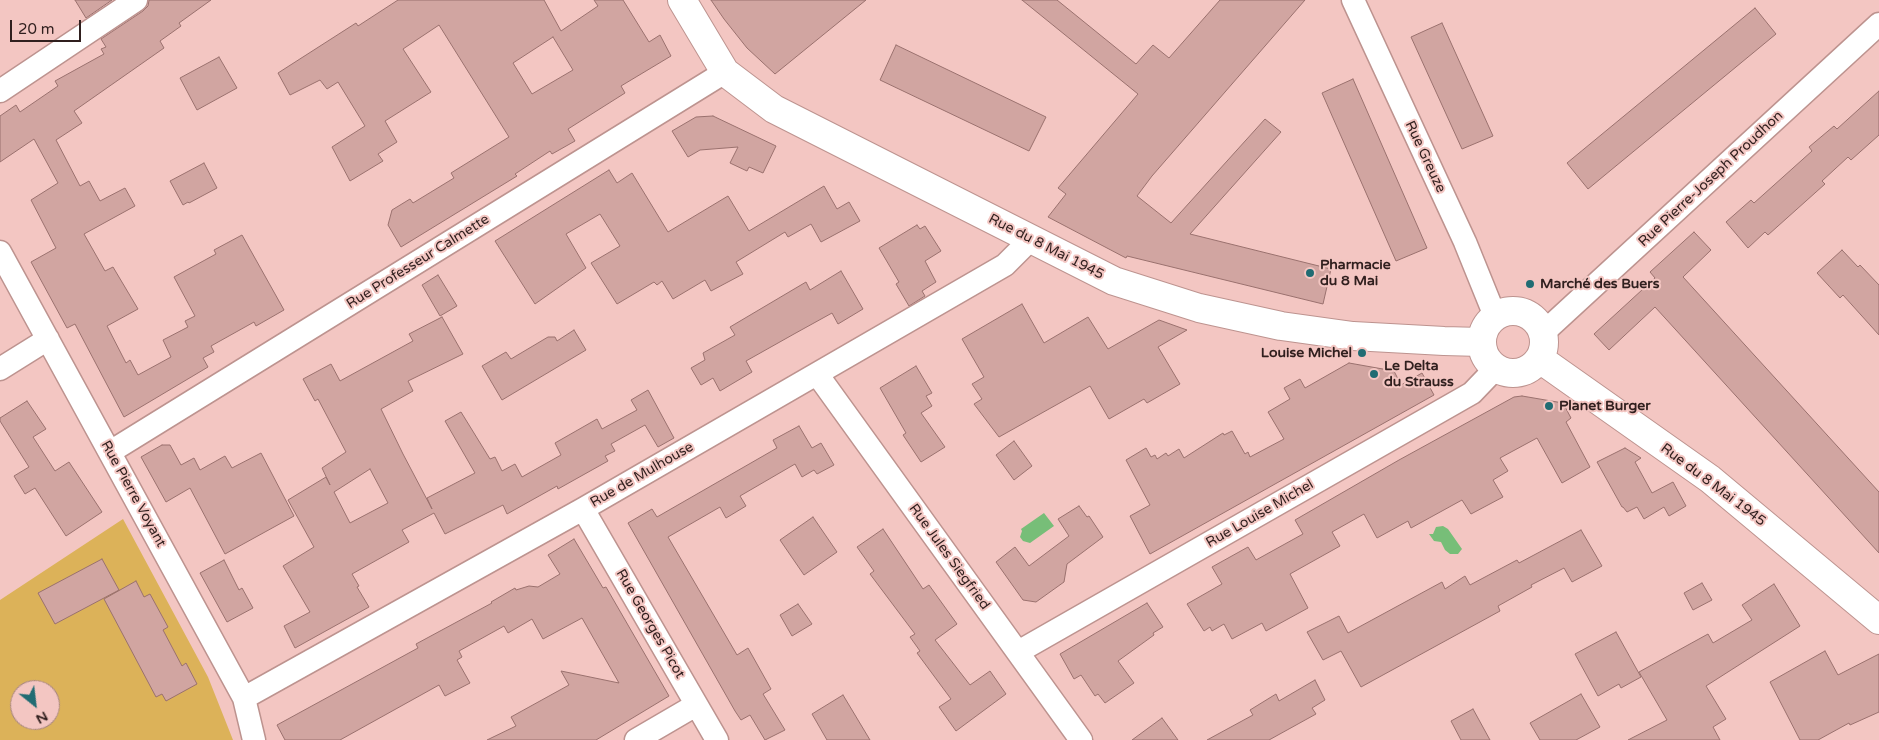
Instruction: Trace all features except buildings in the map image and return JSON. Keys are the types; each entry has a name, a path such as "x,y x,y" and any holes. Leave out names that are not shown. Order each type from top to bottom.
{"street":[{"path":"0,91 136,0"},
{"name":"Rue du 8 Mai 1945","path":"682,0 725,72 774,109 1114,281 1200,308 1281,326 1352,336 1481,342"},
{"name":"Rue Greuze","path":"1352,0 1465,242 1495,316"},
{"name":"Rue Pierre-Joseph Proudhon","path":"1541,346 1879,24"},
{"name":"Rue Professeur Calmette","path":"110,452 725,72"},
{"name":"Rue de Mulhouse","path":"244,698 583,509 1005,265 1030,240"},
{"name":"Rue Pierre Voyant","path":"0,252 244,698 254,740"},
{"path":"1514,311 1532,317 1539,324 1541,346 1533,367 1524,372 1504,373 1495,369 1487,361 1481,342 1485,327 1495,316 1504,312 1514,311"},
{"path":"0,369 48,339"},
{"name":"Rue du 8 Mai 1945","path":"1541,346 1710,479 1879,620"},
{"name":"Rue Louise Michel","path":"1018,652 1472,393 1495,369"},
{"name":"Rue Jules Siegfried","path":"817,374 1081,740"},
{"name":"Rue Georges Picot","path":"583,509 717,740"},
{"path":"636,740 696,705"}],"shaded area":[{"path":"1044,513 1054,526 1030,543 1023,541 1020,537 1021,529"},
{"path":"123,519 208,677 233,740 0,740 0,600"},
{"path":"1443,526 1448,529 1462,549 1458,554 1450,554 1445,550 1441,542 1434,541 1429,534 1433,534 1436,527"}],"place":[{"name":"Pharmacie du 8 Mai","path":"1310,273"},
{"name":"Marché des Buers","path":"1530,284"},
{"name":"Louise Michel","path":"1362,353"},
{"name":"Le Delta du Strauss","path":"1374,374"},
{"name":"Planet Burger","path":"1549,406"}]}
